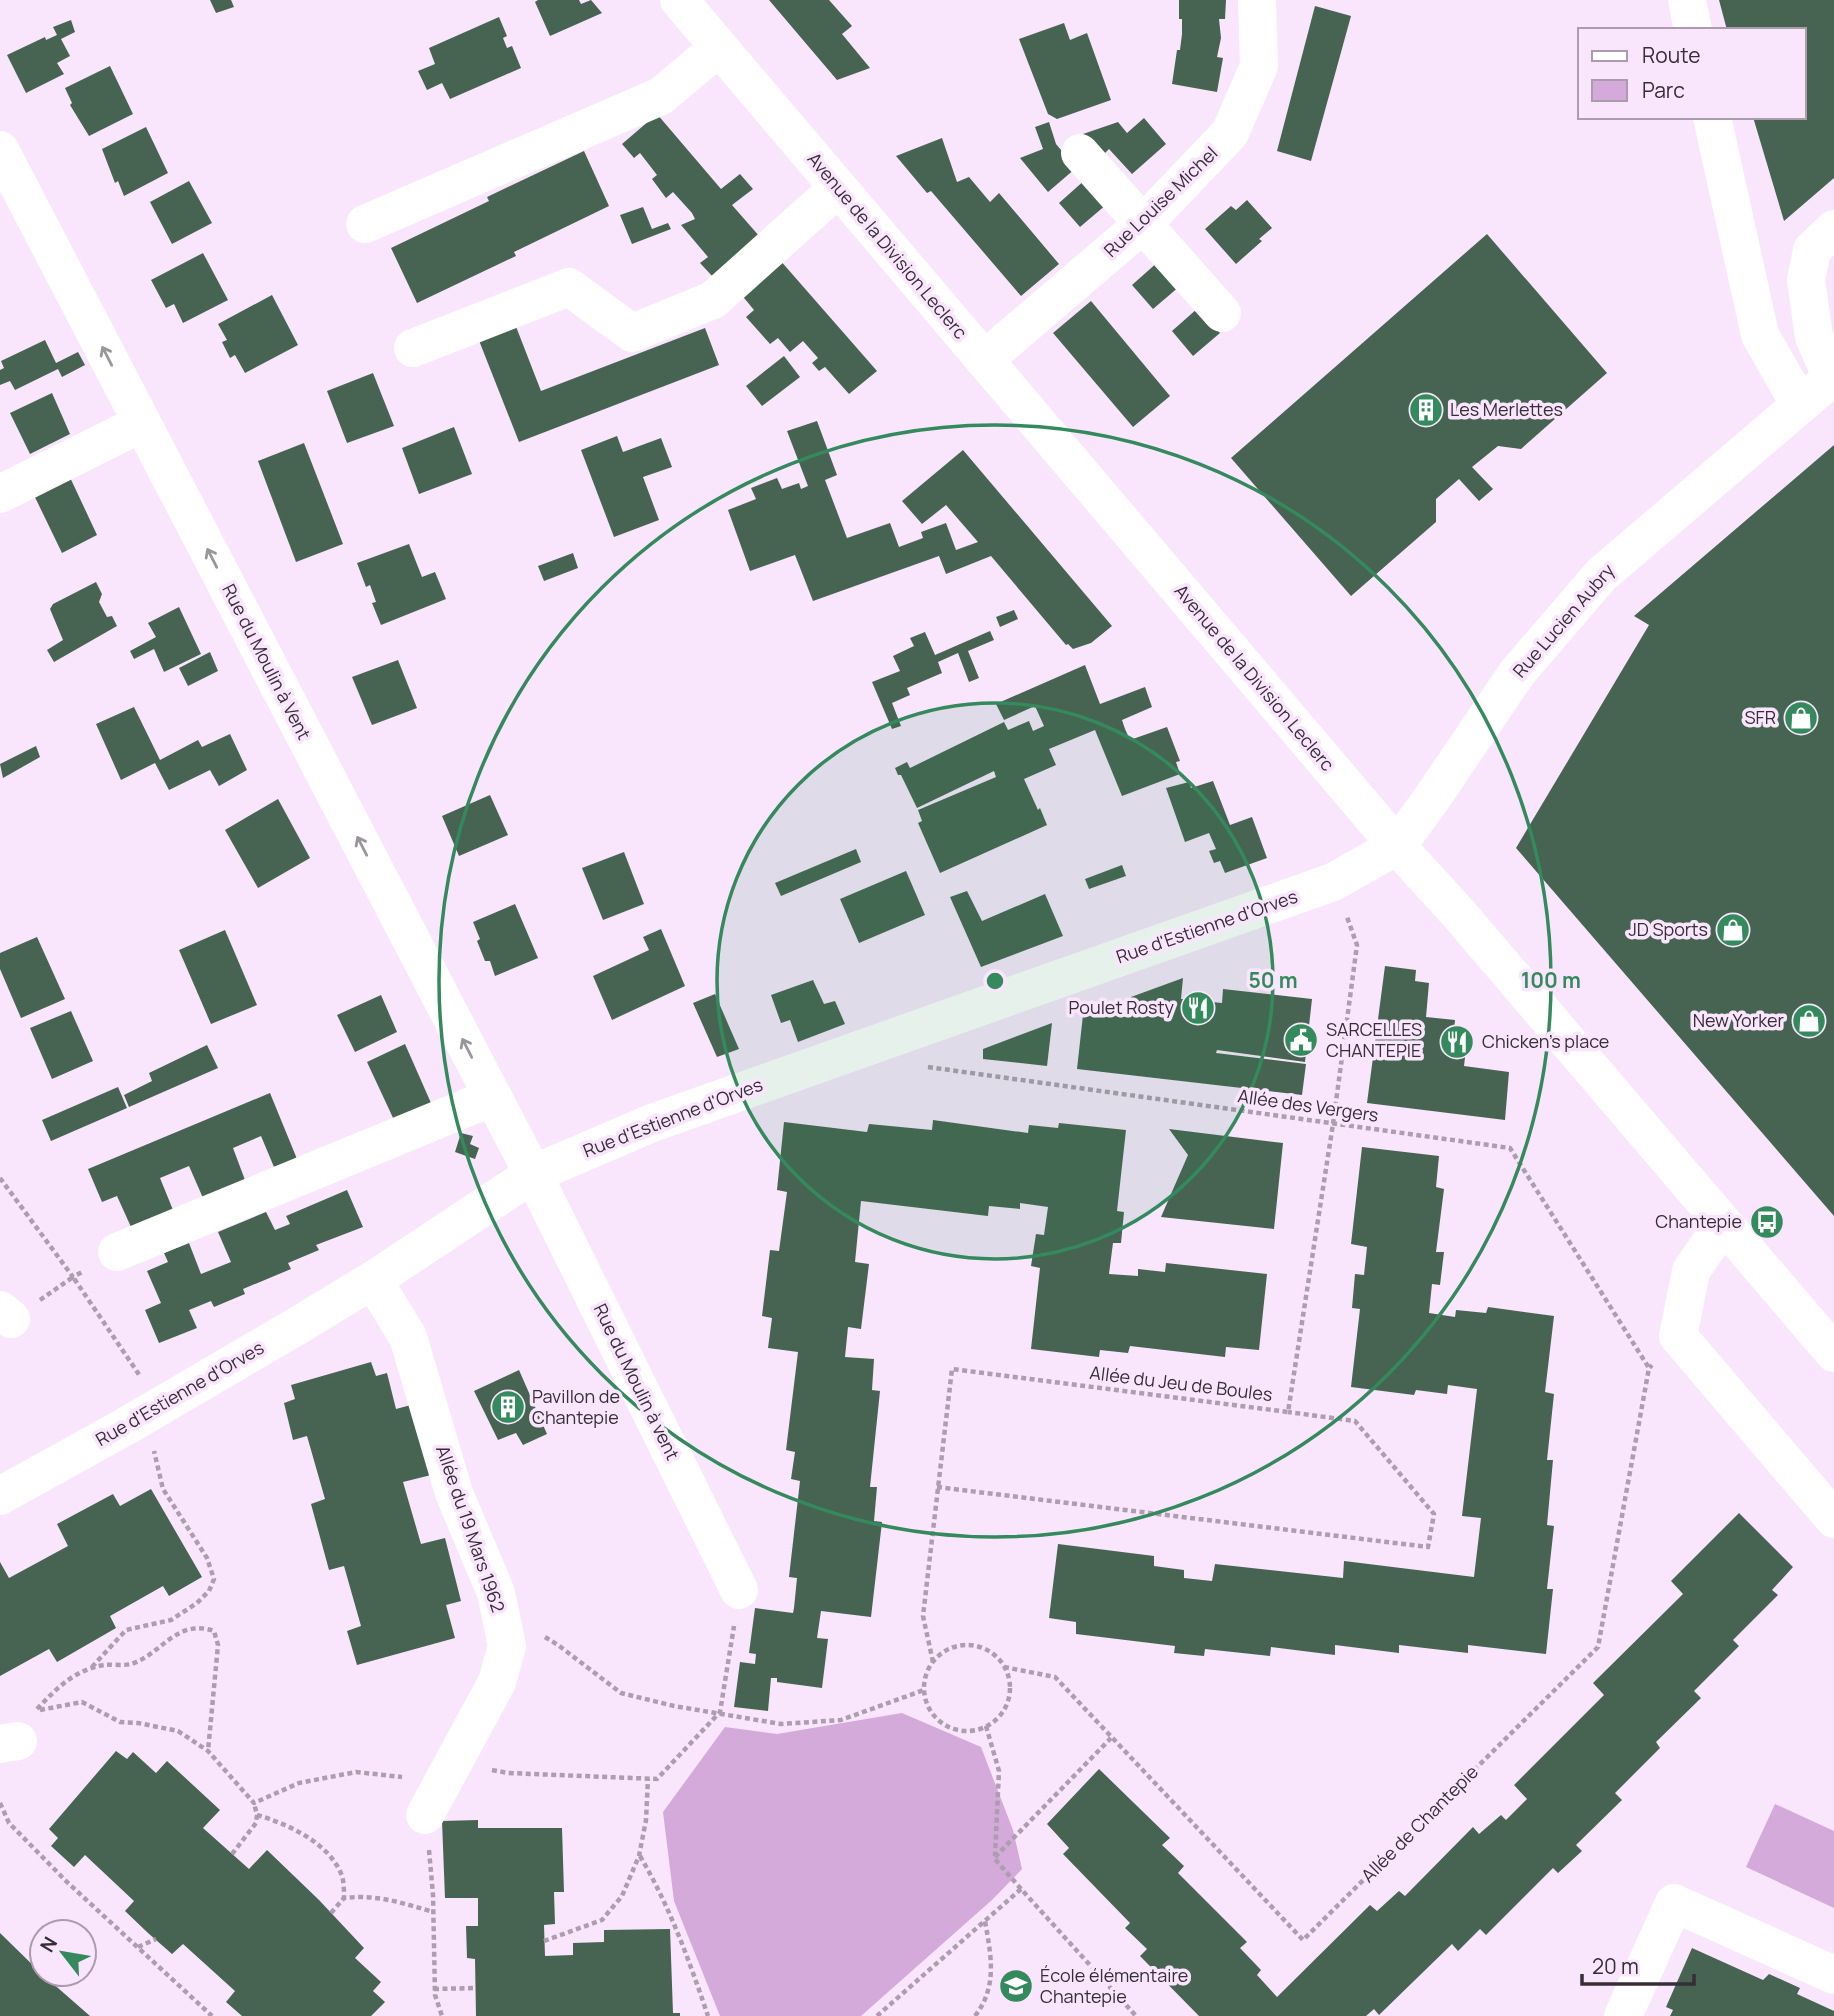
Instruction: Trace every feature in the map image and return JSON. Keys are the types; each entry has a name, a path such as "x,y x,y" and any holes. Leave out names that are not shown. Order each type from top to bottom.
{"street":[{"name":"Avenue de la Division Leclerc","path":"678,0 1397,846 1459,914 1834,1353"},
{"name":"Rue Louise Michel","path":"984,360 1143,224 1230,133 1259,66 1257,0"},
{"path":"1687,0 1693,28"},
{"path":"365,224 661,96 719,47"},
{"path":"1712,119 1759,335 1800,405"},
{"name":"Rue du Moulin à Vent","path":"0,150 533,1174"},
{"path":"1080,153 1222,313"},
{"path":"413,348 569,287 632,333 713,300 838,188"},
{"path":"1833,377 1814,337 1806,280 1812,250 1834,229"},
{"name":"Rue Lucien Aubry","path":"1397,846 1517,673 1601,575 1833,377"},
{"path":"0,494 142,423"},
{"name":"Rue d'Estienne d'Orves","path":"0,1496 153,1410 373,1280 533,1174 652,1123 1333,882 1397,846"},
{"path":"117,1252 493,1097"},
{"name":"Rue du Moulin à vent","path":"533,1174 738,1590"},
{"path":"1723,1224 1691,1271 1678,1336 1834,1519"},
{"name":"Allée du 19 Mars 1962","path":"373,1280 408,1337 454,1493 496,1593 507,1646 497,1682 425,1815"},
{"path":"1623,2016 1674,1903 1834,1975"}],"path":[{"name":"Allée du Jeu de Boules","path":"933,1662 923,1616 952,1369 1288,1412 1333,1124 1357,945 1333,882"},
{"name":"Allée des Vergers","path":"926,1066 1510,1148 1649,1368"},
{"path":"0,1178 73,1277 153,1410 163,1489 207,1558 214,1579 209,1591 197,1603 171,1620 126,1630 92,1667"},
{"path":"6,1315 117,1252"},
{"path":"1649,1368 1678,1336"},
{"name":"Allée de Chantepie","path":"1004,1667 1055,1677 1303,1940 1598,1647 1649,1368"},
{"path":"937,1487 1428,1546 1434,1514 1355,1421 1288,1412"},
{"path":"254,1803 299,1783 356,1772 421,1780 454,1762 508,1773 657,1779 720,1712 738,1590"},
{"path":"502,1620 530,1629 558,1645 621,1693 674,1706 781,1724 841,1720 924,1690"},
{"path":"208,1751 218,1645 214,1631 201,1626 173,1636 130,1664 92,1667 69,1677 33,1712 82,1702 120,1723 138,1723 178,1731 208,1751 254,1803 257,1815 256,1823 232,1854"},
{"path":"957,1646 985,1649 1004,1667 1009,1681 1009,1694 998,1718 974,1731 960,1731 946,1726 934,1717 924,1690 926,1675 943,1652 957,1646"},
{"path":"986,1726 999,1772 995,1858 1136,2016"},
{"path":"995,1858 1111,1738"},
{"path":"544,1941 602,1920 622,1896 639,1856 646,1820 648,1779"},
{"path":"0,1803 9,1823 67,1882 212,2016"},
{"path":"257,1815 275,1820 317,1844 335,1862 342,1877 344,1898"},
{"path":"425,1815 433,1912 435,1989 442,2016"},
{"path":"639,1856 661,1891 677,1928 708,2016"},
{"path":"877,2016 1021,1889"},
{"path":"331,1913 344,1898 361,1896 390,1899 433,1912"},
{"path":"975,2016 988,1994 992,1979 993,1964 985,1921"},
{"path":"138,1947 156,1939"},
{"path":"435,1989 475,1988"}],"green space":[{"path":"902,1713 981,1747 1013,1830 1022,1869 992,1900 861,2016 720,2016 674,1901 663,1812 725,1727 777,1734"},
{"path":"1775,1804 1834,1831 1834,1908 1746,1867"}],"building":[{"path":"210,0 231,0 234,7 216,13"},
{"path":"579,0 581,4 591,0 602,13 550,36 535,2"},
{"path":"769,0 829,0 852,26 842,34 870,68 837,80"},
{"path":"1179,0 1226,0 1225,19 1219,19 1221,38 1217,57 1223,58 1217,92 1172,84 1182,34"},
{"path":"1719,0 1834,0 1834,178 1784,221 1754,119 1806,119 1806,28 1726,28"},
{"path":"1315,6 1351,16 1311,161 1277,151"},
{"path":"499,17 507,36 503,38 507,48 512,46 521,68 450,99 442,83 427,90 418,71 435,64 429,48"},
{"path":"71,20 75,32 61,39 70,56 57,63 64,74 26,93 7,55 45,37 46,40 57,35 53,27"},
{"path":"1064,23 1070,40 1087,33 1111,100 1057,119 1048,114 1019,39"},
{"path":"110,66 133,114 89,136 70,105 72,103 65,88"},
{"path":"657,114 721,189 740,174 753,189 732,205 760,237 713,277 700,263 708,257 681,225 695,219 692,213 673,192 666,198 652,179 657,175 640,153 634,158 622,144"},
{"path":"1144,118 1166,144 1132,174 1109,149 1102,156 1083,134 1118,122 1127,133"},
{"path":"1049,122 1056,144 1076,168 1048,192 1020,158 1043,149 1035,127"},
{"path":"146,127 168,173 124,196 118,181 115,183 102,149"},
{"path":"942,138 957,182 969,177 990,202 999,193 1059,264 1021,296 931,191 927,193 896,156"},
{"path":"584,151 609,206 514,252 516,256 417,303 391,248 489,201 487,197"},
{"path":"1086,179 1107,204 1080,227 1059,203"},
{"path":"189,181 212,223 172,244 150,202"},
{"path":"1247,200 1272,228 1259,239 1262,241 1236,264 1205,229 1231,206 1236,210"},
{"path":"643,207 652,229 668,223 671,229 632,244 620,215"},
{"name":"Les Merlettes","path":"1487,234 1607,373 1521,449 1498,446 1472,467 1493,489 1479,501 1459,479 1436,499 1436,522 1351,596 1231,458"},
{"path":"203,253 228,300 183,323 174,304 166,308 151,280"},
{"path":"779,259 877,371 849,394 825,367 819,371 812,363 818,358 803,341 790,352 778,338 770,344 746,317 754,310 740,293"},
{"path":"1159,261 1180,286 1153,309 1132,285"},
{"path":"272,295 298,345 245,373 235,355 230,358 222,342 227,340 218,324"},
{"path":"1091,301 1170,396 1133,427 1053,333"},
{"path":"1198,308 1220,333 1193,356 1172,331"},
{"path":"515,324 541,391 705,328 719,365 519,442 478,338"},
{"path":"45,340 56,363 78,352 85,365 62,377 58,369 15,390 10,381 0,385 0,370 4,368 1,361"},
{"path":"784,356 800,377 762,406 746,386"},
{"path":"373,373 394,426 347,443 327,391"},
{"path":"52,393 70,434 30,454 10,413"},
{"path":"817,421 837,475 825,480 847,538 890,523 899,547 923,538 921,532 946,523 956,550 978,542 946,505 922,524 902,501 963,450 1112,626 1091,643 1073,649 1066,645 991,556 946,574 939,556 813,601 795,555 750,571 728,510 756,499 751,488 777,478 782,489 799,483 801,489 808,486 787,431"},
{"path":"454,427 472,474 419,494 402,448"},
{"path":"617,436 623,452 661,438 672,467 643,477 659,520 614,537 581,450"},
{"path":"304,443 343,544 296,562 258,461"},
{"path":"1834,445 1834,1216 1516,848 1649,625 1634,616"},
{"path":"67,471 97,535 62,553 31,489"},
{"path":"409,544 422,577 435,572 446,599 381,625 372,603 376,602 370,585 366,587 357,563"},
{"path":"573,553 578,568 544,581 538,566"},
{"path":"96,582 102,594 99,602 107,617 112,616 117,626 54,662 47,650 63,640 50,609 53,604"},
{"path":"179,607 201,654 164,672 154,649 134,659 130,651 156,637 148,623"},
{"path":"1014,610 1018,619 1000,627 996,617"},
{"path":"990,631 994,640 968,651 979,678 969,682 958,653 938,662 942,673 907,688 910,695 892,703 901,726 892,729 872,682 900,671 893,656 914,646 910,638 925,632 935,655"},
{"path":"210,652 218,671 188,686 179,668"},
{"path":"398,660 417,708 372,725 352,677"},
{"path":"1085,665 1100,704 1145,687 1152,707 1122,720 1125,729 1130,740 1167,727 1180,761 1176,762 1180,774 1122,796 1095,730 1049,749 1056,765 1024,779 1047,825 940,873 918,823 922,821 918,810 996,777 994,771 917,808 895,768 907,762 910,768 1004,722 1008,730 1029,721 1033,731 1044,726 1035,706 1004,720 996,704"},
{"path":"134,707 160,760 198,740 202,747 230,734 247,770 219,786 210,770 169,790 155,763 121,780 96,724"},
{"path":"36,746 40,757 3,778 0,764"},
{"path":"1213,781 1230,825 1252,817 1267,858 1225,873 1220,861 1214,863 1209,851 1216,849 1209,833 1185,842 1166,788 1189,782 1191,788"},
{"path":"490,795 508,835 459,856 442,816"},
{"path":"278,799 310,858 258,888 225,830"},
{"path":"856,849 861,862 781,896 775,883"},
{"path":"624,852 644,904 603,920 582,868"},
{"path":"1122,865 1126,876 1089,889 1085,879"},
{"path":"906,871 925,915 859,943 840,899"},
{"path":"967,891 982,921 1045,894 1063,936 981,967 950,897"},
{"path":"515,904 538,958 495,976 490,961 485,961 473,922"},
{"path":"661,929 685,986 612,1020 593,976 649,950 643,937"},
{"path":"225,930 257,1005 211,1024 179,950"},
{"path":"37,937 65,999 21,1018 0,969 0,953"},
{"path":"1385,966 1416,970 1415,981 1429,983 1426,1017 1455,1020 1454,1031 1468,1032 1464,1066 1509,1072 1505,1120 1367,1103"},
{"path":"1183,978 1181,999 1222,1003 1223,989 1312,999 1305,1062 1217,1050 1216,1053 1306,1064 1302,1095 1077,1069 1083,1015 1089,1013 1129,1017 1131,997"},
{"path":"813,980 824,1004 835,1001 845,1024 798,1042 790,1020 781,1023 771,995"},
{"path":"715,994 739,1049 717,1057 693,1003"},
{"path":"381,995 397,1032 355,1052 337,1015"},
{"path":"71,1011 93,1061 52,1079 30,1028"},
{"path":"1052,1023 1047,1066 983,1059 983,1049"},
{"path":"405,1044 431,1103 394,1120 367,1062"},
{"path":"207,1045 218,1068 129,1107 124,1095 152,1081 149,1073"},
{"path":"118,1087 127,1108 51,1141 42,1120"},
{"path":"270,1093 297,1159 274,1167 261,1136 233,1148 245,1180 203,1198 189,1166 160,1178 173,1210 131,1227 117,1196 102,1202 88,1169"},
{"path":"933,1120 1028,1133 1029,1125 1058,1128 1059,1123 1126,1130 1117,1211 1124,1212 1121,1243 1113,1243 1109,1274 1138,1276 1138,1269 1165,1272 1166,1263 1267,1274 1259,1350 1226,1347 1225,1357 1130,1346 1128,1353 1100,1350 1099,1357 1031,1349 1040,1268 1031,1266 1036,1234 1044,1235 1048,1207 1020,1203 1020,1209 989,1206 988,1216 861,1201 855,1262 869,1264 861,1329 848,1327 845,1357 874,1359 872,1390 880,1391 870,1487 877,1487 874,1521 882,1522 871,1617 821,1611 817,1638 828,1639 822,1688 777,1682 777,1678 771,1678 768,1711 734,1707 740,1662 755,1664 756,1654 749,1653 755,1608 793,1613 797,1578 789,1577 800,1481 791,1479 795,1452 786,1450 798,1352 768,1348 772,1318 762,1316 770,1250 779,1251 787,1192 777,1190 784,1122 867,1132 869,1124 932,1130"},
{"path":"1169,1129 1283,1143 1274,1229 1161,1217 1188,1155"},
{"path":"461,1133 473,1136 470,1144 479,1148 475,1159 455,1152"},
{"path":"1362,1147 1439,1156 1436,1187 1444,1189 1436,1252 1444,1252 1440,1285 1432,1284 1429,1313 1455,1317 1456,1310 1486,1313 1488,1307 1554,1316 1545,1392 1554,1394 1547,1460 1553,1460 1547,1525 1554,1526 1547,1589 1553,1589 1546,1654 1468,1645 1468,1653 1399,1645 1399,1653 1335,1645 1335,1655 1271,1647 1270,1656 1205,1649 1204,1656 1174,1653 1175,1646 1076,1634 1076,1622 1049,1618 1058,1544 1154,1556 1154,1566 1184,1570 1184,1578 1212,1581 1215,1564 1343,1578 1344,1561 1474,1577 1481,1518 1462,1516 1477,1389 1448,1385 1447,1394 1416,1390 1414,1395 1351,1387 1360,1309 1352,1308 1355,1274 1364,1275 1367,1247 1351,1244"},
{"path":"347,1190 363,1227 316,1245 319,1250 288,1263 291,1269 243,1289 245,1294 214,1307 211,1301 189,1310 197,1328 159,1343 145,1310 161,1303 147,1271 168,1262 164,1253 189,1243 201,1274 231,1262 218,1232 266,1212 275,1230 290,1224 286,1216"},
{"path":"371,1362 376,1376 387,1373 396,1409 411,1405 431,1475 403,1482 421,1544 445,1538 461,1601 446,1605 455,1638 357,1665 347,1631 361,1626 344,1566 329,1570 311,1504 325,1499 307,1436 293,1440 284,1403 295,1399 291,1385"},
{"name":"Pavillon de Chantepie","path":"519,1370 547,1434 523,1445 516,1433 498,1440 474,1391"},
{"path":"151,1489 202,1577 169,1596 163,1586 110,1616 116,1628 57,1662 49,1649 0,1676 0,1562 9,1578 68,1546 57,1524 113,1494 120,1506"},
{"path":"1739,1513 1793,1567 1772,1590 1778,1595 1733,1640 1739,1646 1694,1691 1701,1698 1656,1742 1660,1748 1615,1793 1622,1800 1576,1845 1582,1851 1558,1873 1553,1868 1486,1935 1480,1929 1458,1951 1452,1944 1379,2015 1374,2009 1366,2016 1199,2016 1140,1956 1147,1949 1125,1928 1130,1923 1063,1854 1069,1848 1047,1824 1099,1769 1170,1838 1162,1845 1184,1866 1178,1873 1247,1942 1240,1948 1261,1970 1257,1975 1277,1997 1370,1905 1377,1911 1399,1891 1405,1896 1473,1827 1479,1834 1501,1815 1506,1820 1527,1799 1514,1785 1604,1695 1593,1683 1683,1594 1671,1581"},
{"path":"116,1751 127,1759 133,1752 156,1773 167,1761 220,1810 203,1828 249,1869 267,1850 364,1948 355,1958 381,1982 373,1991 385,2002 371,2016 242,2016 226,2002 235,1991 183,1944 172,1954 148,1933 125,1911 134,1901 85,1855 74,1867 51,1846 58,1838 49,1829"},
{"path":"478,1820 478,1828 562,1828 564,1892 554,1892 555,1924 544,1925 545,1956 573,1955 573,1943 604,1942 604,1930 670,1929 673,2013 680,2013 680,2016 476,2016 475,1959 467,1958 466,1926 478,1926 478,1898 445,1898 442,1821"},
{"path":"0,1933 28,1960 28,1988 58,1988 90,2016 0,2016"},
{"path":"1692,1948 1763,1980 1769,1974 1800,1988 1797,1994 1834,2011 1834,2016 1670,2016 1673,2010 1666,2007"}],"place":[{"name":"Les Merlettes","path":"1426,410"},
{"name":"SFR","path":"1801,718"},
{"name":"JD Sports","path":"1733,930"},
{"name":"Poulet Rosty","path":"1198,1008"},
{"name":"New Yorker","path":"1809,1021"},
{"name":"SARCELLES CHANTEPIE","path":"1301,1040"},
{"name":"Chicken's place","path":"1457,1042"},
{"name":"Chantepie","path":"1767,1222"},
{"name":"Pavillon de Chantepie","path":"508,1407"},
{"name":"École élémentaire Chantepie","path":"1016,1986"}]}
